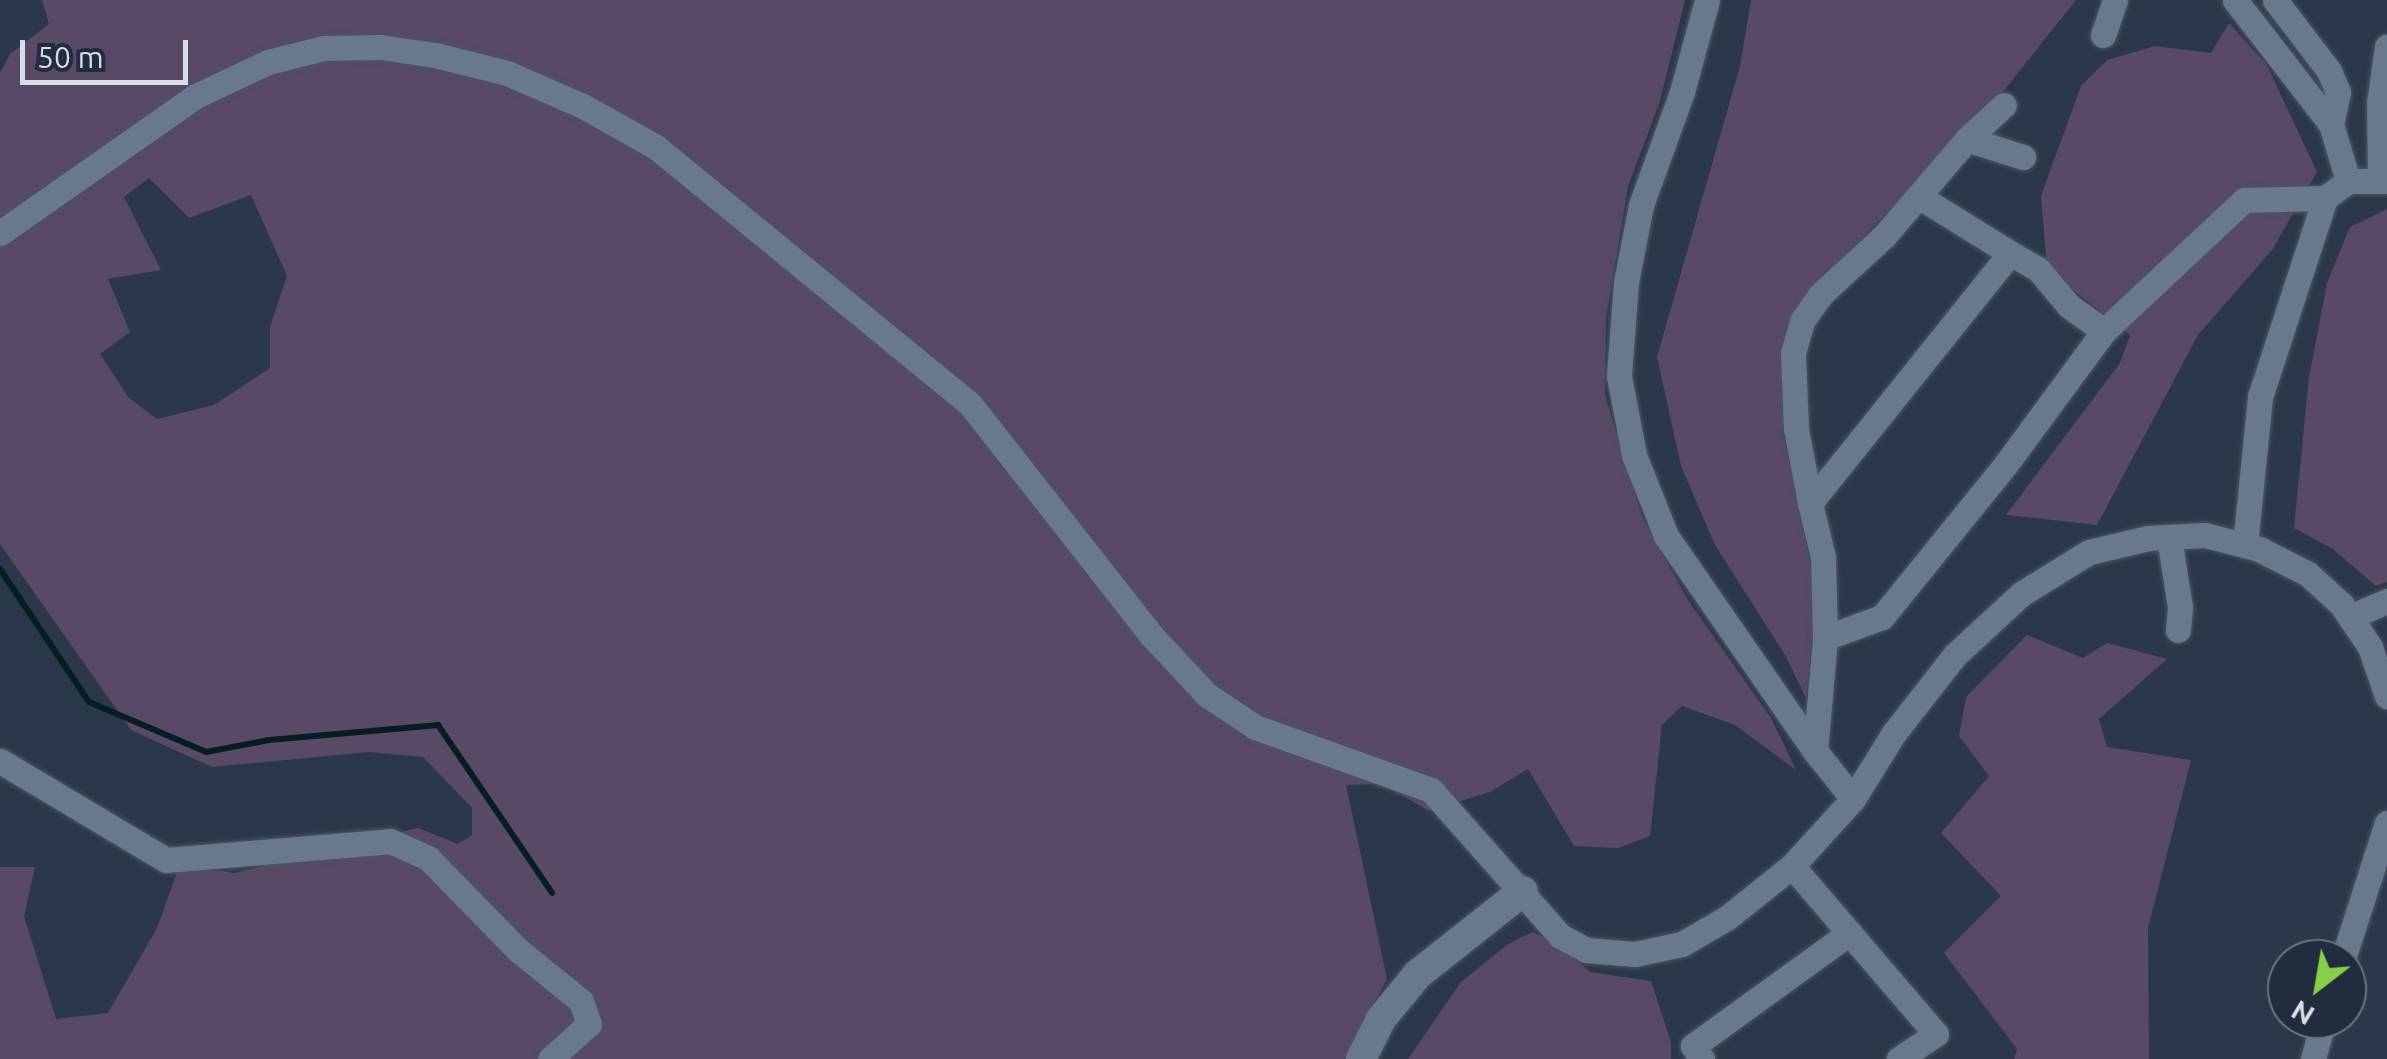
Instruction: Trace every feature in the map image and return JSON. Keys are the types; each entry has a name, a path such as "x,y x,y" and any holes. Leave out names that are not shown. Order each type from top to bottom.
{"street":[{"path":"1707,0 1682,92 1640,205 1626,282 1619,376 1634,454 1666,536 1815,752 1853,800"},
{"path":"2103,36 2115,0"},
{"path":"2235,0 2331,124 2348,181"},
{"path":"2275,0 2329,71 2338,92 2331,124"},
{"path":"0,233 196,96 268,62 324,48 381,47 435,55 522,79 583,106 656,147 970,404 1152,636 1208,695 1255,727 1431,790 1560,936 1586,950 1635,954 1682,944 1728,917 1792,866 1853,800 1894,734 1955,654 2021,594 2089,552 2169,537 2204,535 2245,545 2308,574 2350,617 2370,648 2387,696"},
{"path":"1825,638 1882,617 2006,464 2104,331 2244,200 2325,198 2348,181 2383,180 2379,103 2387,47"},
{"path":"1815,752 1825,638 1823,556 1796,429 1792,353 1802,322 1820,295 1884,236 1966,139 2004,105"},
{"path":"1966,139 2023,157"},
{"path":"1918,196 2038,269 2069,306 2104,331"},
{"path":"2245,545 2260,397 2325,198"},
{"path":"1810,503 2010,254"},
{"path":"2169,537 2180,607 2178,630"},
{"path":"2350,617 2387,601"},
{"path":"0,761 166,860 390,841 428,858 518,950 582,1001 589,1024 550,1059"},
{"path":"2349,939 2387,823"},
{"path":"1792,866 1936,1034 1899,1059"},
{"path":"1361,1059 1381,1019 1417,976 1523,891"},
{"path":"1702,1059 1693,1046 1849,933"}],"shaded area":[{"path":"42,0 1685,0 1660,101 1628,187 1606,318 1605,395 1642,517 1688,600 1771,718 1796,770 1735,725 1682,706 1662,725 1650,836 1618,848 1574,846 1528,769 1490,792 1429,811 1383,784 1346,785 1387,979 1345,1059 0,1059 0,867 35,867 24,916 56,1019 108,1013 157,928 180,864 234,873 418,828 458,844 472,835 472,808 423,757 369,752 212,767 131,730 0,544 0,73 10,54 49,24","holes":["149,178 189,218 251,195 287,276 270,327 270,368 214,405 157,419 128,397 100,354 130,332 108,279 161,270 124,197"]},
{"path":"1751,0 2076,0 1998,98 1817,285 1785,355 1783,433 1811,565 1813,629 1806,698 1785,655 1715,545 1681,466 1657,357 1740,66"},
{"path":"2229,23 2267,65 2317,172 2272,250 2198,335 2097,525 2006,515 2120,363 2130,335 2047,269 2041,196 2081,86 2107,60 2155,46 2211,53"},
{"path":"2387,209 2387,582 2376,586 2333,549 2294,528 2309,377 2327,283 2350,227"},
{"path":"2027,635 2083,658 2107,643 2167,659 2099,719 2107,747 2191,760 2148,928 2149,1059 2014,1059 2017,1049 1944,953 2001,896 1941,833 1989,776 1959,736 1966,697"},
{"path":"1532,932 1556,942 1590,972 1651,981 1671,1042 1671,1059 1408,1059 1461,982 1507,945"}],"waterway":[{"path":"0,569 89,702 206,752 269,740 438,725 552,893"}]}
